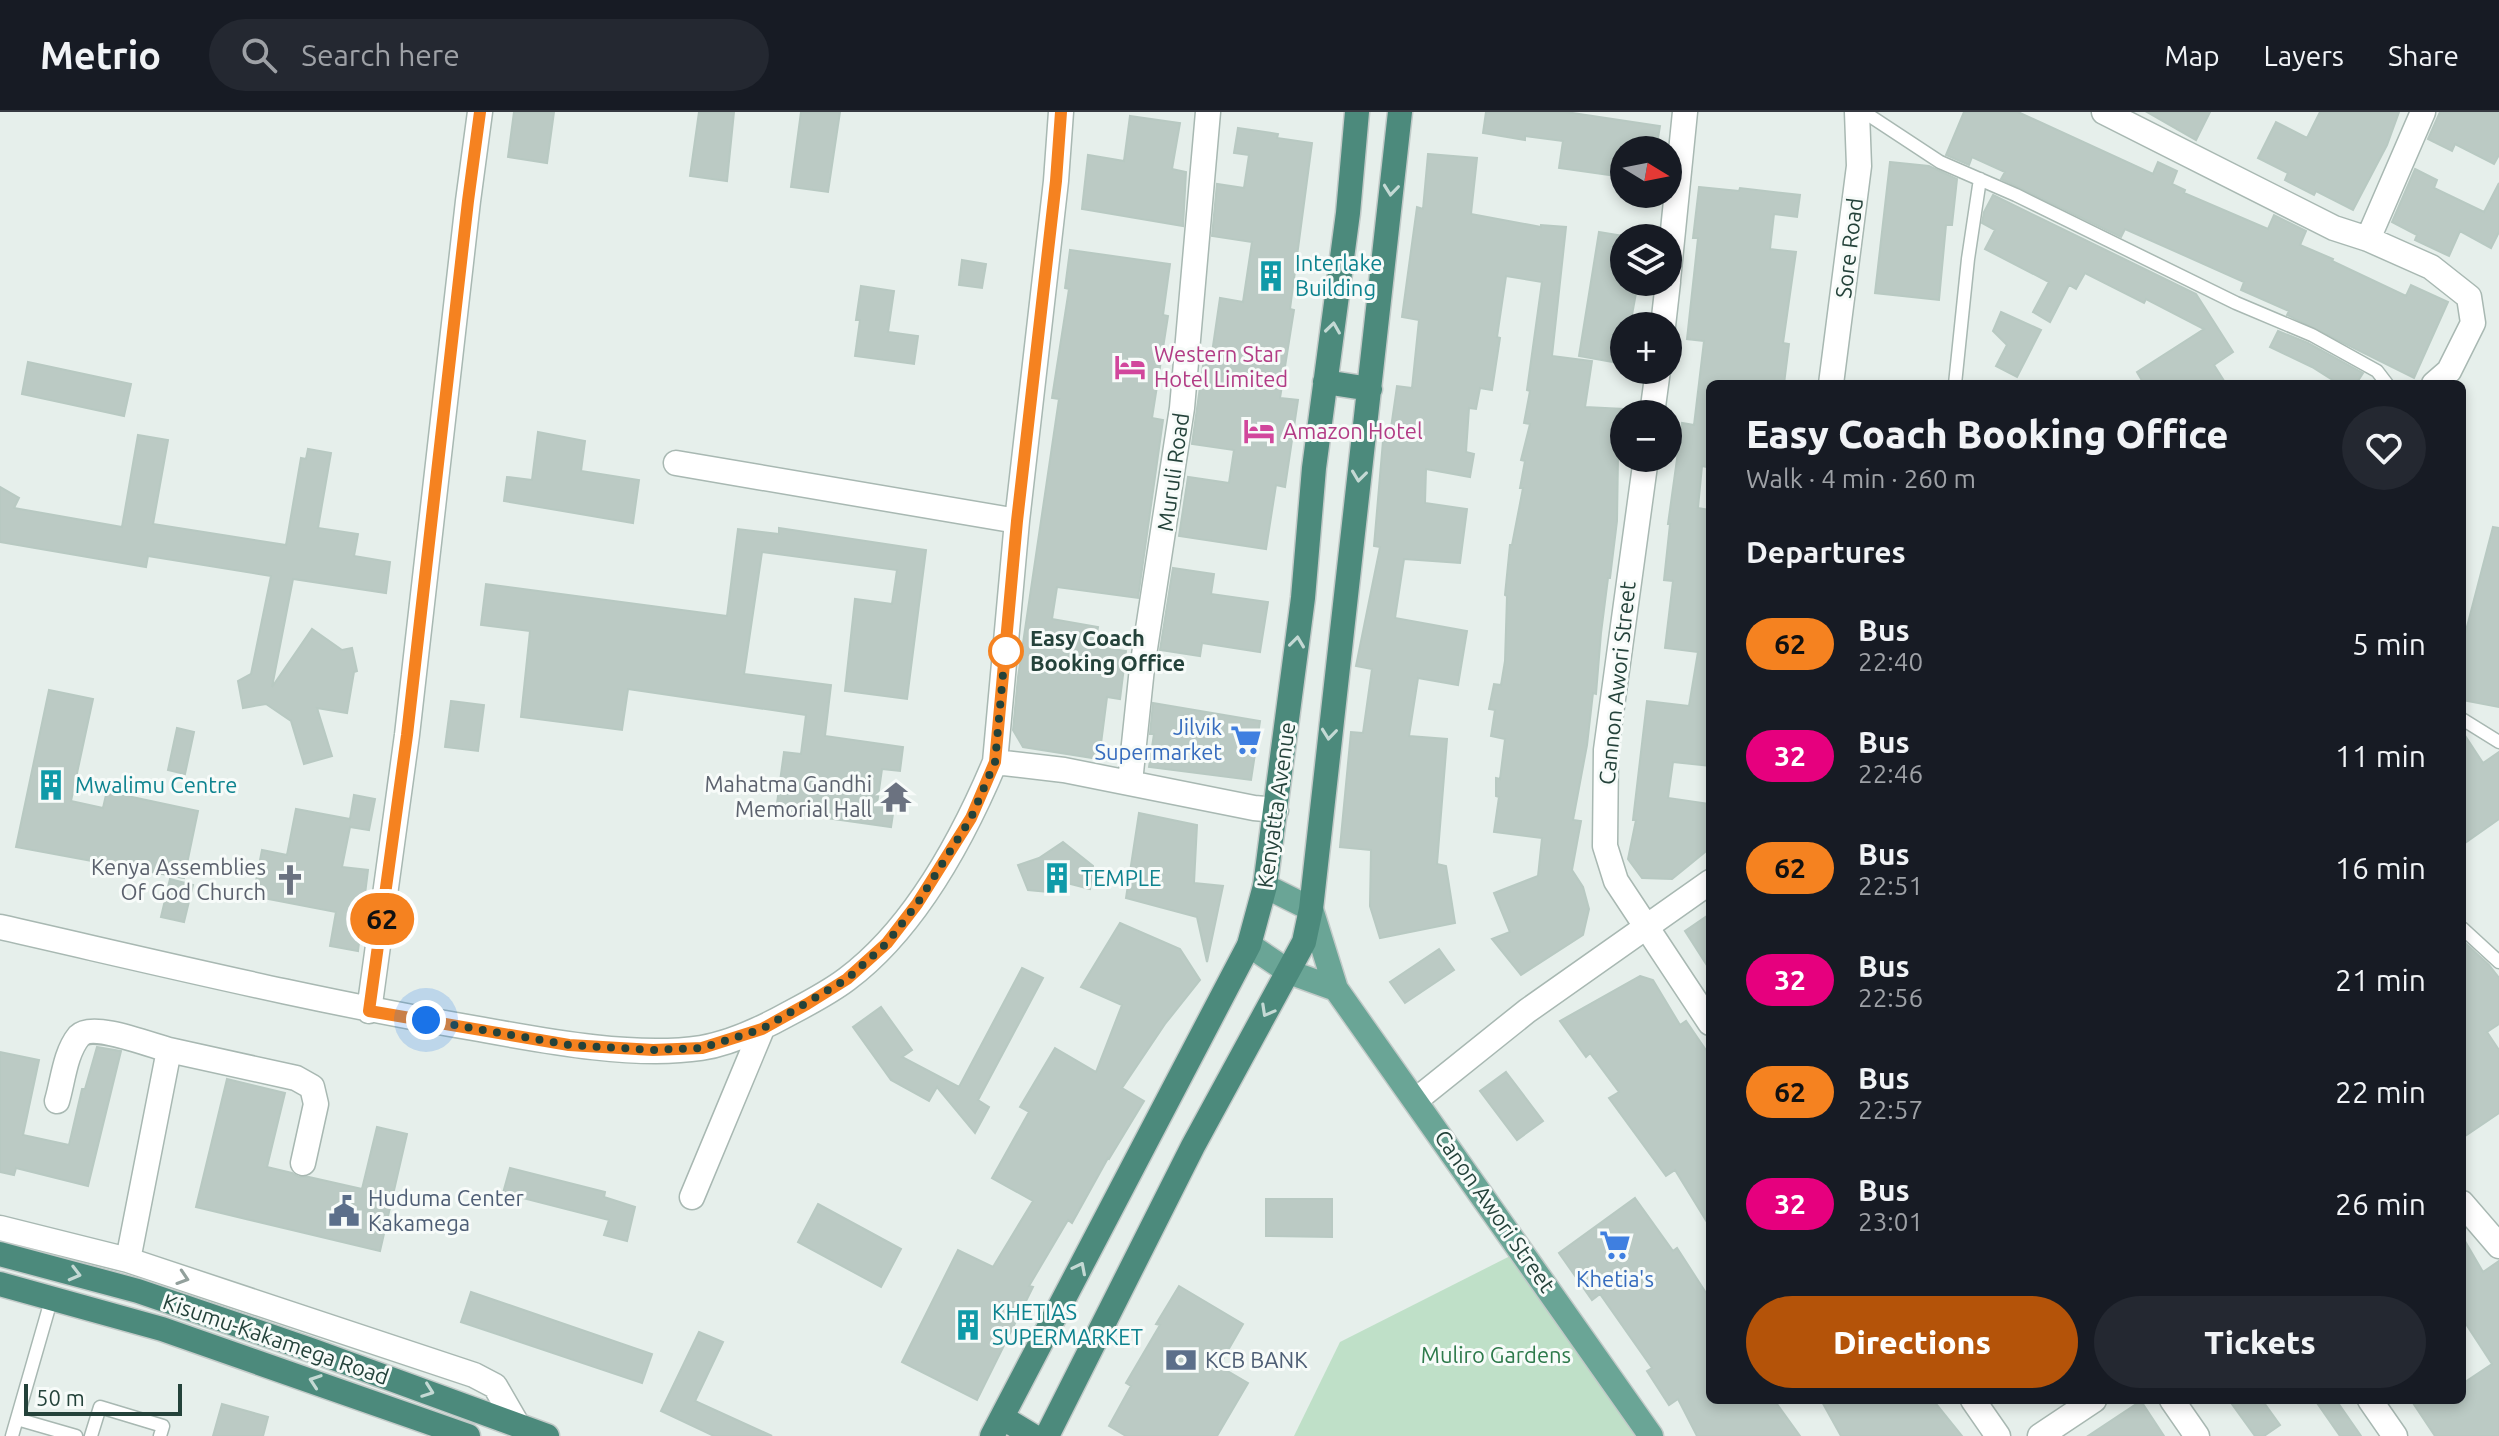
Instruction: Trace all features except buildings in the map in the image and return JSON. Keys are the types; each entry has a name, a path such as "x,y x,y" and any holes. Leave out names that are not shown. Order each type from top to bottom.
{"highway":[{"name":"Kenyatta Avenue","path":"997,1427 1249,945 1265,886 1276,810 1303,598 1314,468 1348,213 1357,112"},
{"name":"Kenyatta Avenue","path":"1047,1436 1193,1146 1304,942 1311,909 1400,112"},
{"path":"1325,382 1370,389"},
{"path":"1303,598 1344,604"},
{"name":"Kisumu-Kakamega Road","path":"0,1254 138,1291 547,1436"},
{"name":"Kisumu-Kakamega Road","path":"0,1284 162,1329 468,1436"},
{"path":"997,1427 1033,1436"}],"main road":[{"path":"1265,886 1311,909"},
{"name":"Canon Awori Street","path":"1311,909 1336,989 1651,1436"},
{"path":"1249,945 1289,972 1336,989"}],"street":[{"path":"369,1011 407,735 480,112"},
{"path":"0,927 369,1011 569,1045 653,1050 702,1048 762,1029 847,979 887,943 917,904 971,818 995,762 1017,521 1056,181 1061,112"},
{"name":"Muruli Road","path":"1130,782 1142,668 1182,408 1208,112"},
{"path":"1674,224 1685,112"},
{"name":"Sore Road","path":"1832,380 1859,166 1857,112"},
{"path":"2104,112 2334,228 2368,239 2431,267 2469,297 2473,323 2449,371 2439,380"},
{"path":"2368,239 2423,112"},
{"path":"676,463 1017,521"},
{"name":"Cannon Awori Street","path":"1644,472 1606,750 1605,846 1616,881 1706,1017"},
{"path":"995,762 1130,782 1276,810"},
{"path":"1416,1100 1527,1011 1706,885"},
{"path":"57,1101 70,1052 81,1034 94,1029 169,1050 296,1078 312,1087 316,1104 303,1163"},
{"path":"692,1197 762,1029"},
{"path":"128,1260 169,1050"},
{"path":"2466,1208 2499,1246"},
{"path":"0,1228 128,1260 474,1375 495,1386 517,1424"},
{"path":"1976,1404 1998,1436"},
{"path":"2040,1436 2088,1404"},
{"path":"2175,1404 2197,1436"},
{"path":"2373,1404 2395,1436"}],"lane":[{"path":"1864,112 1940,162 2236,303 2312,335 2377,371 2384,380"},
{"path":"1955,380 1980,179"},
{"path":"2466,721 2499,742"},
{"path":"2466,932 2499,962"},
{"path":"12,1436 52,1297"},
{"path":"91,1436 100,1407 163,1426 160,1436"},
{"path":"17,1419 76,1436"}],"green space":[{"name":"Muliro Gardens","path":"1524,1249 1651,1436 1294,1436 1340,1342"}],"bus line":[{"name":"62","path":"480,112 407,735 369,1011 569,1045 653,1050 702,1048 762,1029 847,979 887,943 917,904 971,818 995,762 1017,521 1056,181 1061,112"}],"place":[{"name":"Interlake Building","path":"1271,276"},
{"name":"Western Star Hotel Limited","path":"1130,367"},
{"name":"Amazon Hotel","path":"1259,431"},
{"name":"Easy Coach Booking Office","path":"1006,651"},
{"name":"Jilvik Supermarket","path":"1246,740"},
{"name":"Mwalimu Centre","path":"51,785"},
{"name":"Mahatma Gandhi Memorial Hall","path":"896,797"},
{"name":"TEMPLE","path":"1057,878"},
{"name":"Kenya Assemblies Of God Church","path":"290,880"},
{"name":"Huduma Center Kakamega","path":"344,1211"},
{"name":"Khetia's","path":"1615,1245"},
{"name":"KHETIAS SUPERMARKET","path":"968,1325"},
{"name":"KCB BANK","path":"1181,1360"}],"route":[{"path":"426,1020 569,1045 653,1050 702,1048 762,1029 847,979 887,943 917,904 971,818 995,762 1006,641 1006,651"}]}
